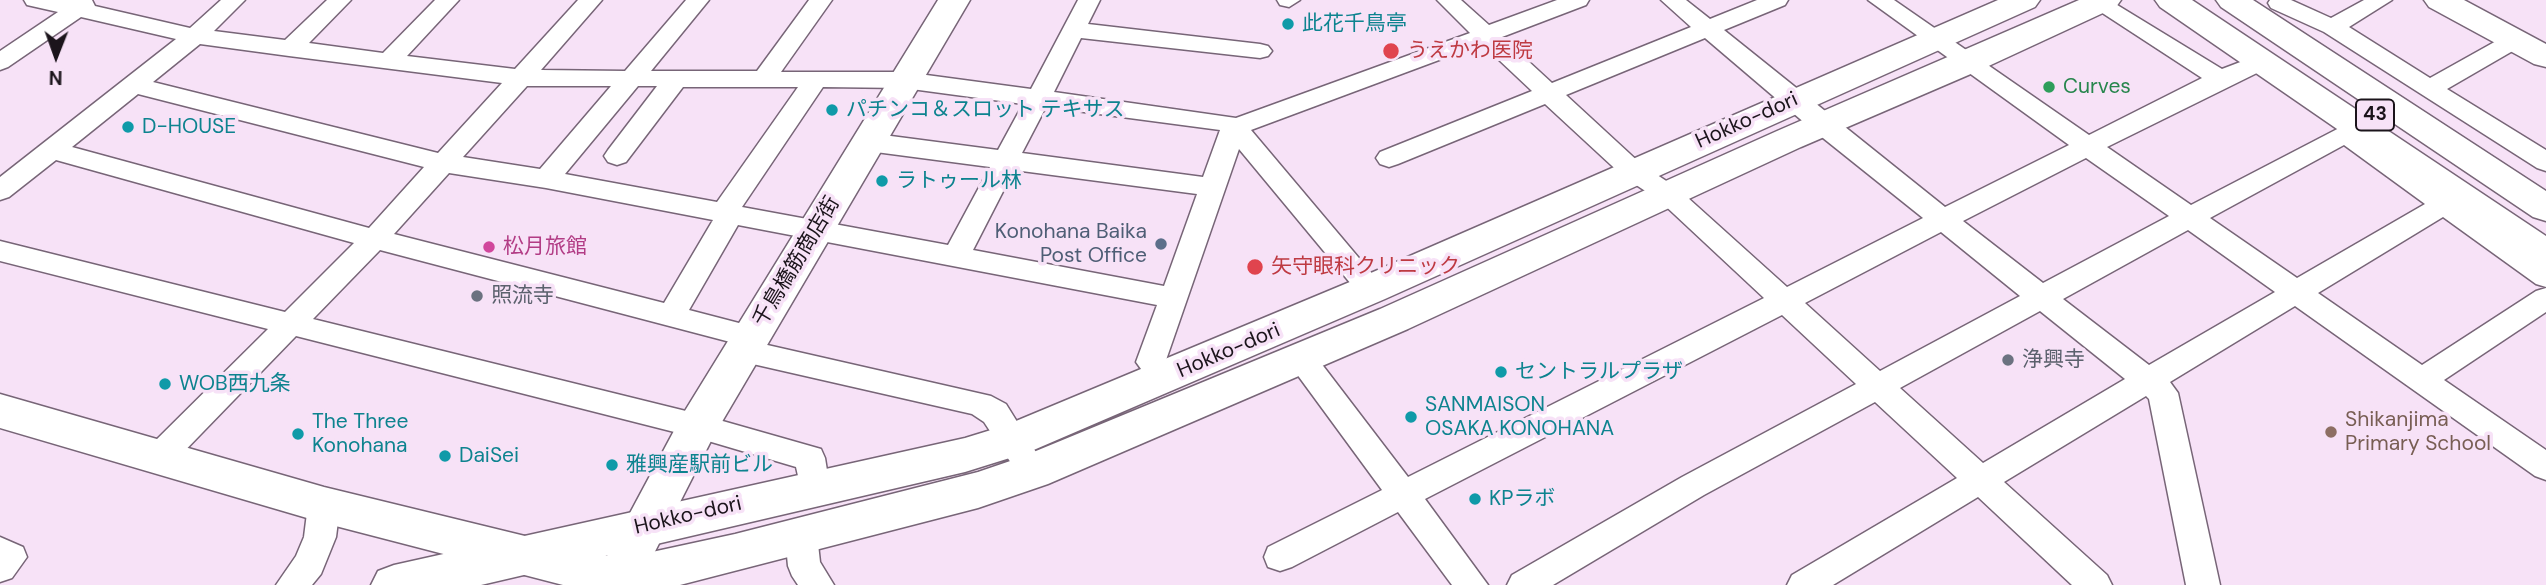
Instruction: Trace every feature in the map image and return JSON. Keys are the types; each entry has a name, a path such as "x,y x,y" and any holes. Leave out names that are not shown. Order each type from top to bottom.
{"main road":[{"name":"千鳥橋筋商店街","path":"608,583 645,526 698,426 954,0"},
{"name":"Hokko-dori","path":"394,585 965,455 1023,455 1301,358 1668,194 1936,41 2024,0"},
{"name":"43","path":"2171,0 2546,254"},
{"name":"43","path":"2203,0 2546,230"},
{"name":"43","path":"2232,0 2546,208"},
{"path":"2440,0 2546,57"},
{"name":"Hokko-dori","path":"608,583 978,490 1023,455 1164,379 1633,171 1808,112 1968,63 2102,2"},
{"name":"43","path":"2276,2 2337,46 2542,159"},
{"path":"0,411 324,505 523,554 608,583"}],"street":[{"path":"35,0 85,4 195,36 522,78 904,80 1234,127 1487,35 1568,2"},
{"path":"0,191 195,36 234,0"},
{"path":"289,49 340,0"},
{"path":"388,61 448,0"},
{"path":"159,457 374,239 592,0"},
{"path":"546,179 698,0"},
{"path":"763,80 821,0"},
{"path":"956,257 1089,0"},
{"path":"1448,0 1633,171 1668,194 2095,585"},
{"path":"1671,0 1944,221 2163,393 2203,585"},
{"path":"1389,158 1777,0"},
{"path":"1879,0 2546,467"},
{"path":"2332,27 2381,0"},
{"path":"2102,2 2220,79"},
{"path":"2276,2 2332,27 2426,93 2515,40"},
{"path":"0,62 85,4"},
{"path":"1074,30 1260,51"},
{"path":"1280,557 2220,79 2264,61 2346,133 2546,277"},
{"path":"617,156 676,80"},
{"path":"671,316 726,214 815,81"},
{"path":"133,85 443,163 546,179 1174,298"},
{"path":"1164,379 1151,362 1234,127"},
{"path":"1234,127 1371,289"},
{"path":"1524,585 1693,486 2346,133"},
{"path":"868,142 1213,187"},
{"path":"50,150 374,239 671,316 748,344 980,404 995,413 1023,455"},
{"path":"1804,585 2443,205"},
{"path":"0,251 290,326 698,426 810,458 814,489"},
{"path":"2423,380 2546,298"},
{"path":"1301,358 1400,494 1471,585"},
{"path":"293,585 309,564 320,537 324,505"},
{"path":"802,535 804,566 817,585"},
{"path":"0,551 12,557 0,568"}],"place":[{"name":"此花千鳥亭","path":"1288,24"},
{"name":"うえかわ医院","path":"1391,51"},
{"name":"Curves","path":"2049,87"},
{"name":"パチンコ＆スロット テキサス","path":"832,110"},
{"name":"D-HOUSE","path":"128,127"},
{"name":"ラトゥール林","path":"882,181"},
{"name":"Konohana Baika Post Office","path":"1161,244"},
{"name":"松月旅館","path":"489,247"},
{"name":"矢守眼科クリニック","path":"1255,267"},
{"name":"照流寺","path":"477,296"},
{"name":"浄興寺","path":"2008,360"},
{"name":"セントラルプラザ","path":"1501,372"},
{"name":"WOB西九条","path":"165,384"},
{"name":"SANMAISON OSAKA KONOHANA","path":"1411,417"},
{"name":"Shikanjima Primary School","path":"2331,432"},
{"name":"The Three Konohana","path":"298,434"},
{"name":"DaiSei","path":"445,456"},
{"name":"雅興産駅前ビル","path":"612,465"},
{"name":"KPラボ","path":"1475,499"}]}
